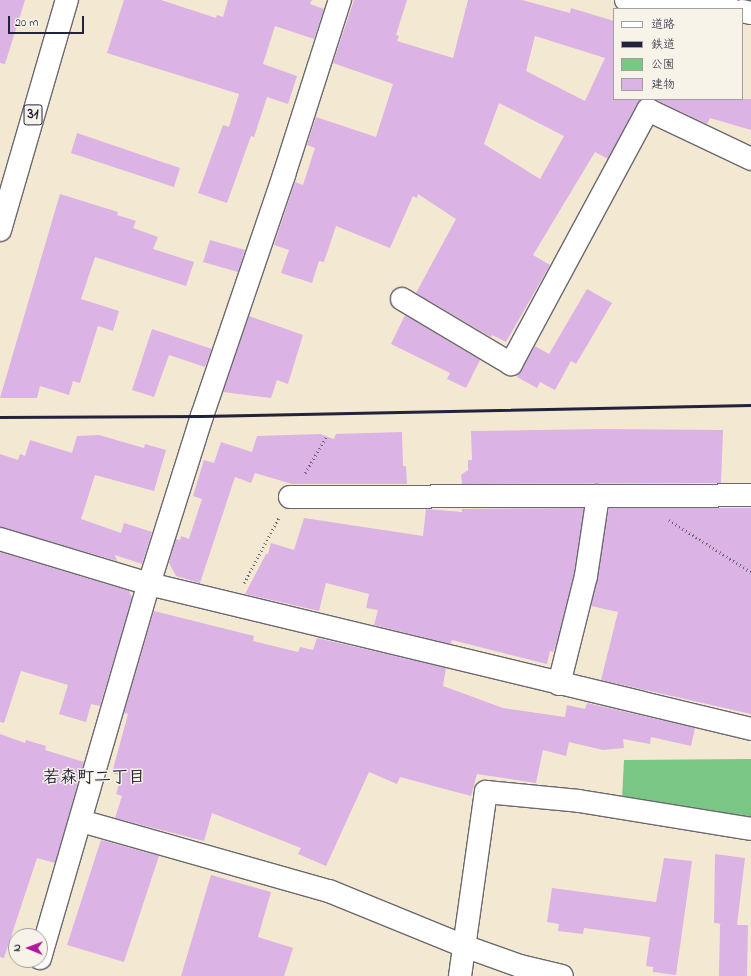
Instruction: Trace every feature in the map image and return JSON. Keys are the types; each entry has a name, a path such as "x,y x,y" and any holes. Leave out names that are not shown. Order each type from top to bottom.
{"street":[{"name":"31","path":"0,230 67,0"},
{"path":"48,932 149,584 202,416 284,175 340,0"},
{"path":"626,0 712,5 726,8"},
{"path":"402,299 511,364 648,110 751,159"},
{"path":"290,497 751,494"},
{"path":"559,684 586,576 598,496"},
{"path":"0,539 149,584 559,684 751,729"},
{"path":"460,976 486,792 579,801 751,829"},
{"path":"81,821 329,891 464,946 520,966 562,976"}],"path":[{"path":"232,604 290,497 326,437"},
{"path":"666,518 751,572"}],"green space":[{"path":"751,759 751,817 622,799 624,760"}],"building":[{"path":"0,0 25,0 5,64 0,63"},
{"path":"124,0 161,0 216,18 217,15 223,17 228,0 312,0 310,4 324,9 314,39 275,26 263,64 297,76 288,104 267,97 254,137 251,136 227,203 198,193 223,125 229,127 239,94 107,53"},
{"path":"354,0 407,0 396,35 399,36 397,41 453,58 468,0 522,0 570,13 571,8 613,21 613,100 642,100 637,104 608,159 595,152 533,255 550,265 506,342 492,335 491,337 416,293 456,219 418,194 417,198 413,196 390,248 336,226 324,262 319,261 312,283 281,273 289,250 274,245 295,182 303,185 315,148 307,145 316,117 376,137 393,84 333,63","holes":["535,36 605,58 585,101 526,71","499,103 564,136 540,179 484,144"]},
{"path":"751,99 751,130 710,118 707,124 656,100"},
{"path":"77,133 180,168 174,187 71,153"},
{"path":"60,194 118,212 117,215 136,221 133,228 158,237 153,249 194,262 186,286 95,257 81,299 119,311 113,331 98,326 80,383 73,381 69,395 40,386 37,398 0,398"},
{"path":"210,240 245,250 238,272 203,262"},
{"path":"587,289 612,303 576,364 571,361 555,390 540,382 537,388 517,377 535,346 549,354"},
{"path":"405,315 480,360 466,388 447,379 450,373 391,344"},
{"path":"249,316 303,335 288,384 277,380 271,398 223,392"},
{"path":"152,329 212,349 205,367 169,355 154,397 132,390"},
{"path":"602,429 723,430 721,483 462,484 461,475 468,470 468,460 472,460 471,431"},
{"path":"402,432 403,466 406,466 407,484 292,484 255,473 251,483 235,477 200,583 176,576 169,563 176,539 180,540 181,536 189,539 202,499 193,496 204,460 214,463 221,442 252,452 257,436 320,434 334,439 336,434"},
{"path":"99,435 144,448 145,444 166,450 154,491 95,475 81,519 121,533 124,523 152,532 142,564 115,555 117,561 0,527 0,454 18,460 20,454 25,456 30,440 72,453 77,436"},
{"path":"584,508 574,574 557,642 553,652 550,651 547,664 452,640 451,644 374,625 378,610 366,608 369,594 326,583 319,611 245,594 266,554 268,554 271,543 294,550 304,518 423,536 426,509 462,512 462,509"},
{"path":"609,508 751,508 751,714 601,680 618,612 591,606"},
{"path":"0,552 129,591 132,598 100,706 91,704 86,722 59,714 68,685 21,671 4,723 0,722"},
{"path":"154,611 254,636 253,641 298,652 300,647 313,650 317,638 446,668 443,686 503,708 565,717 567,705 585,709 587,703 695,728 691,746 651,737 650,744 623,739 624,748 603,750 569,742 566,756 543,750 536,783 477,774 471,796 400,777 397,784 369,772 326,866 298,854 301,848 212,813 204,841 115,818 122,796 116,794 122,776 112,773 128,714 124,713"},
{"path":"0,734 25,743 26,740 46,746 45,750 84,762 55,863 37,858 14,928 8,928 8,946 4,958 0,957"},
{"path":"101,840 159,856 124,962 67,945"},
{"path":"715,854 745,858 737,925 748,925 747,976 719,976 720,924 723,924 714,923"},
{"path":"664,858 692,861 676,975 653,972 653,967 646,966 650,937 584,928 583,934 558,931 559,924 547,922 552,888 656,902"},
{"path":"211,875 271,892 258,937 293,948 284,976 181,976"}],"railway":[{"path":"0,417 202,416 751,405"}],"district":[{"name":"若森町二丁目","path":"94,778"}]}
